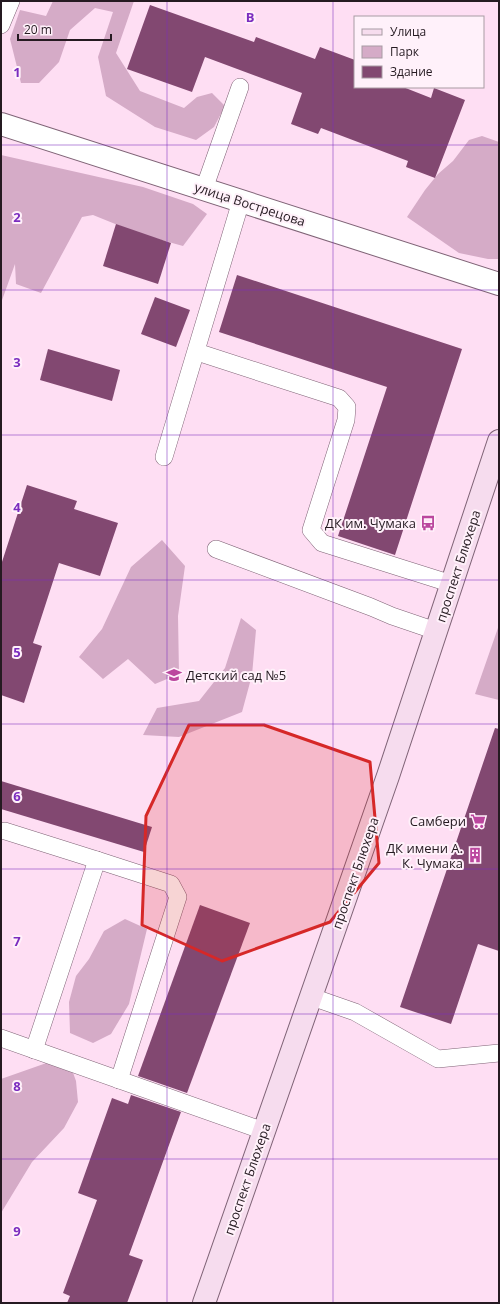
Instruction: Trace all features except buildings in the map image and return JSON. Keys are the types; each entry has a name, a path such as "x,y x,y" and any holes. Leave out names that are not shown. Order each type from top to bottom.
{"main road":[{"name":"проспект Блюхера","path":"204,1303 312,998 499,441"}],"street":[{"name":"улица Вострецова","path":"1,124 499,284"}],"lane":[{"path":"1,25 11,1"},
{"path":"204,190 240,87"},
{"path":"164,457 197,352 241,201"},
{"path":"197,352 339,398 347,407 346,420 311,530 322,543 452,584"},
{"path":"216,548 392,616 436,631"},
{"path":"2,835 97,860 171,884 178,897 119,1080"},
{"path":"34,1050 97,860"},
{"path":"312,998 355,1012 438,1060 499,1053"},
{"path":"1,1038 264,1132"}],"highlighted area":[{"path":"189,725 264,725 370,762 379,863 330,922 222,961 142,925 146,816"}],"green space":[{"path":"53,1 134,1 116,53 140,91 184,108 197,97 212,93 225,106 214,127 196,140 155,127 106,96 98,57 113,12 95,8 70,30 59,62 39,83 21,83 10,39 20,10 46,16"},
{"path":"482,136 499,142 499,259 488,259 459,253 407,217 425,190 438,174 453,161 469,140"},
{"path":"1,155 143,187 193,204 207,214 183,246 140,234 93,215 82,217 41,293 16,284 15,264 1,303"},
{"path":"162,540 185,566 178,616 179,674 155,684 128,659 103,679 79,657 102,629 131,567"},
{"path":"241,618 256,630 252,675 242,712 179,737 143,735 157,708 199,701 225,668"},
{"path":"499,625 499,700 475,694"},
{"path":"125,919 147,929 129,1004 111,1034 93,1043 70,1033 69,1002 76,976 89,959 104,931"},
{"path":"55,1060 71,1067 76,1081 78,1102 64,1128 32,1162 1,1213 1,1079"}],"place":[{"name":"ДК им. Чумака","path":"428,523"},
{"name":"Детский сад №5","path":"174,675"},
{"name":"Самбери","path":"478,821"},
{"name":"ДК имени А. К. Чумака","path":"475,855"}]}
